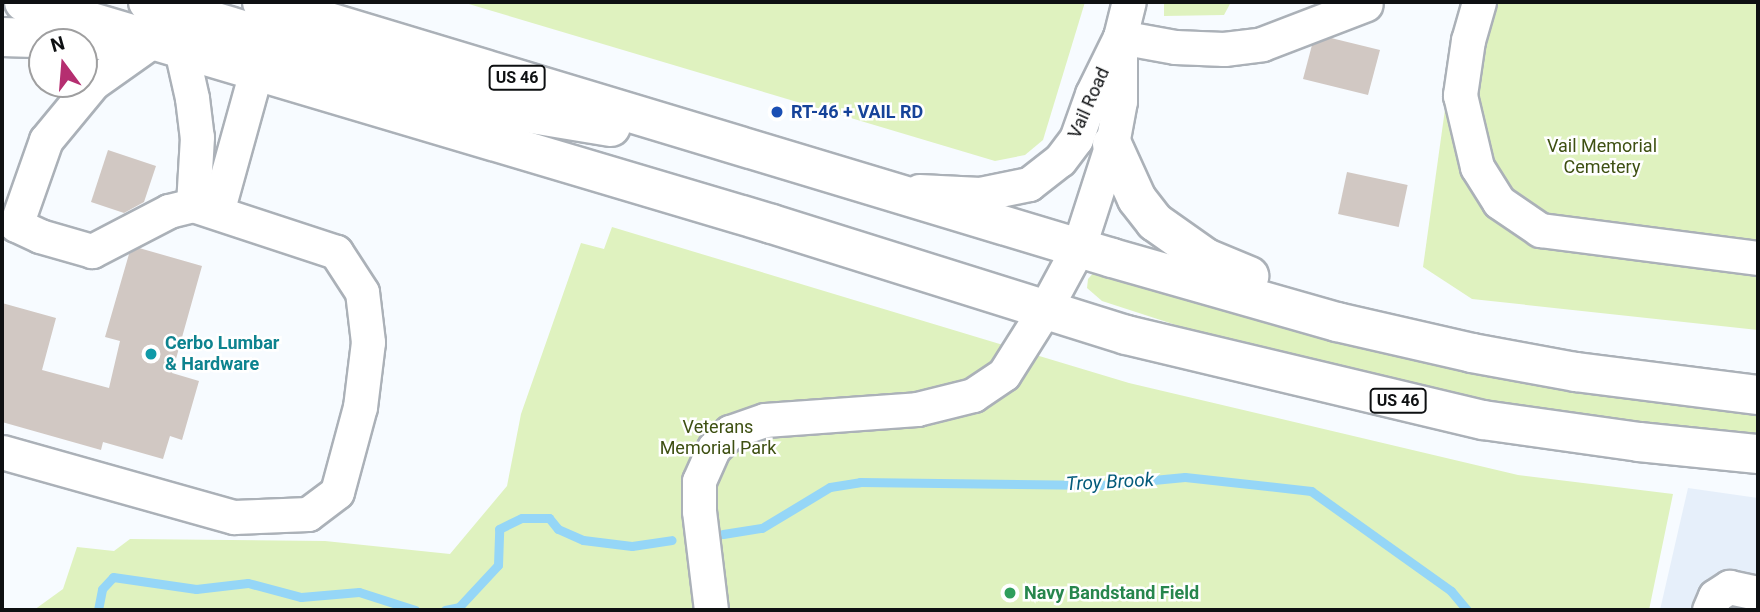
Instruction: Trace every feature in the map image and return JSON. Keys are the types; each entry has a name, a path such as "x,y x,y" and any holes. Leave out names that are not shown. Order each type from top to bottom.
{"highway":[{"name":"US 46","path":"24,2 772,224 1126,335 1483,421 1750,458"},
{"path":"148,2 520,112 772,155"},
{"name":"US 46","path":"262,2 1079,246 1379,332 1576,372 1758,395"},
{"path":"2,37 165,46"},
{"path":"1112,144 1137,199 1155,222 1171,236 1206,258 1379,332"}],"street":[{"name":"Vail Road","path":"892,190 980,194 1028,184 1060,160 1076,139 1092,94 1119,37 1129,2"},
{"path":"1479,2 1468,40 1460,95 1477,167 1499,202 1540,230 1758,258"},
{"path":"1119,37 1175,47 1237,48 1262,44 1366,4"},
{"name":"Vail Road","path":"711,610 698,512 699,481 704,464 714,448 730,432 765,420 917,409 973,395 1004,374 1045,309 1079,246 1112,144 1120,101 1119,37"},
{"path":"2,452 234,517 309,514 337,492 360,407 368,342 362,292 336,252 205,208 169,211 92,251 40,236 9,233 46,141 93,83 165,46 192,97 205,208"},
{"path":"205,208 238,128 257,71"},
{"path":"1709,610 1715,596 1730,587 1758,593"}],"shaded area":[{"path":"1688,488 1758,498 1758,610 1660,610"}],"green space":[{"path":"462,2 1085,2 1043,140 1025,155 995,161"},
{"path":"1164,2 1231,2 1224,15 1164,16"},
{"name":"Vail Memorial Cemetery","path":"1460,2 1758,2 1758,330 1472,299 1423,267"},
{"name":"Veterans Memorial Park","path":"612,227 1129,383 1518,475 1673,494 1649,610 34,610 63,589 77,547 114,551 130,539 325,541 450,554 507,486 521,414 581,243 604,249"},
{"path":"1095,271 1758,409 1758,435 1586,418 1368,378 1216,338 1102,301 1087,288 1088,279"}],"building":[{"path":"1331,38 1380,50 1368,95 1303,79 1312,45"},
{"path":"108,150 156,166 144,202 124,213 91,202"},
{"path":"1347,172 1408,185 1399,227 1338,214"},
{"name":"Cerbo Lumbar & Hardware","path":"139,248 202,266 172,373 199,381 182,440 170,436 163,459 103,442 101,450 2,422 2,303 56,318 42,370 109,388 120,341 105,337 129,254"}],"waterway":[{"name":"Troy Brook","path":"723,534 762,528 830,487 860,482 1101,485 1185,477 1311,491 1451,591 1467,610"},
{"name":"Troy Brook","path":"445,610 459,607 498,565 499,529 522,518 549,518 558,529 583,540 632,546 672,540"},
{"name":"Troy Brook","path":"98,610 102,589 113,577 196,589 248,583 301,597 359,592 415,610"}],"place":[{"name":"RT-46 + VAIL RD","path":"777,112"},
{"name":"Cerbo Lumbar & Hardware","path":"151,354"},
{"name":"Navy Bandstand Field","path":"1010,593"}]}
